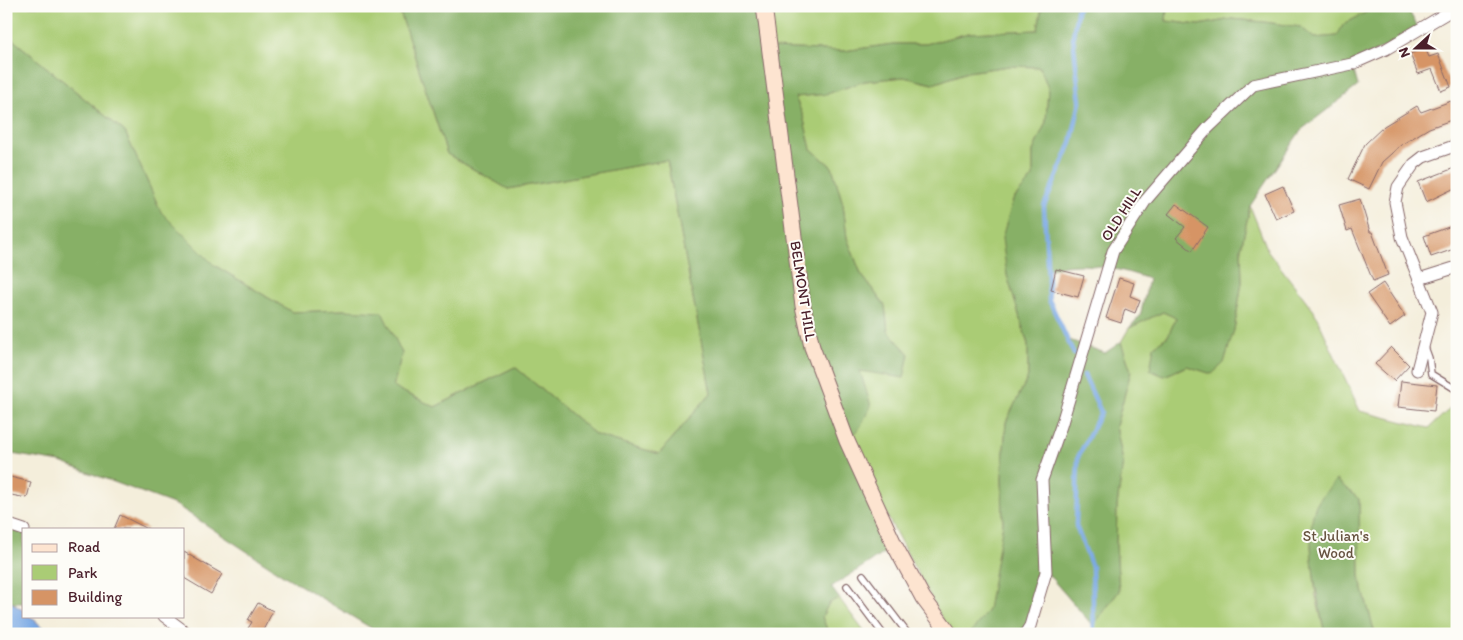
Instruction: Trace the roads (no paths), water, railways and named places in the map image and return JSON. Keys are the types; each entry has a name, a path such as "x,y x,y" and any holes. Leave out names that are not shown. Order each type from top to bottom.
{"main road":[{"name":"BELMONT HILL","path":"764,6 802,306 812,347 847,442 895,546 923,598 950,634"}],"street":[{"name":"OLD HILL","path":"1025,634 1030,626 1046,572 1042,480 1113,252 1146,200 1208,128 1253,85 1352,64 1386,49 1457,7"},
{"path":"1417,370 1432,312 1418,279 1397,218 1395,202 1398,187 1410,169 1423,157 1457,145"},
{"path":"1418,279 1457,267"},
{"path":"6,524 22,529"},
{"path":"167,618 188,634"}],"lane":[{"path":"1424,345 1429,358 1431,374 1457,390"},
{"path":"864,575 907,633"},
{"path":"848,586 883,634"},
{"path":"898,634 907,633"}],"water":[{"path":"6,599 22,610 22,618 32,618 50,634 6,634"}],"waterway":[{"path":"1074,354 1049,300 1044,206 1071,143 1080,102 1073,36 1078,6"},
{"path":"1084,375 1101,412 1078,457 1076,526 1092,567 1094,634"}],"park label":[{"name":"St Julian's Wood","path":"1336,544"}]}
